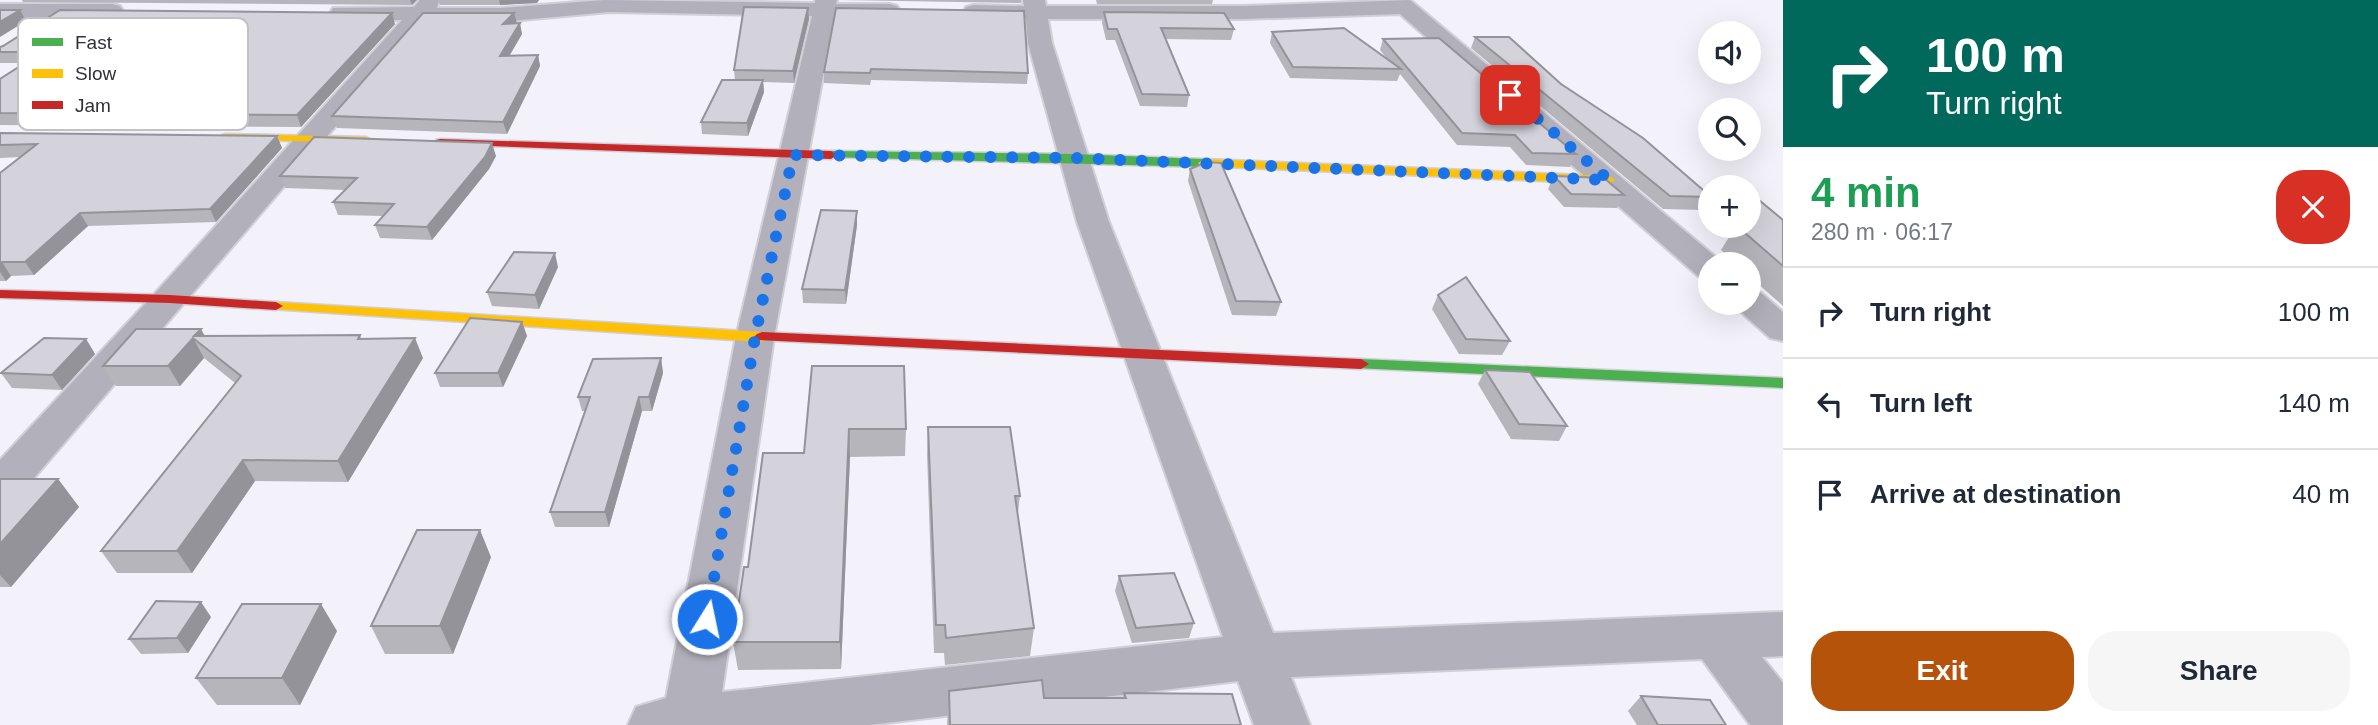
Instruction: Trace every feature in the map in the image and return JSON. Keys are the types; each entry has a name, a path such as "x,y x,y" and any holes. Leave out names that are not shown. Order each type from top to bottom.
{"street":[{"path":"954,12 1035,7 1281,14 1401,4 1698,258"},
{"path":"51,18 71,5"},
{"path":"0,11 71,5 131,11"},
{"path":"825,5 755,337 679,724 1256,656 1783,634"},
{"path":"324,13 426,7 500,15 609,6 825,5 913,12"},
{"path":"0,488 426,7"},
{"path":"1035,7 1040,43 1093,222 1282,725"},
{"path":"216,137 380,140"},
{"path":"421,142 793,155 1074,158 1609,180"},
{"path":"0,294 170,299 755,337 1783,383"},
{"path":"1761,312 1783,330"},
{"path":"1715,637 1783,725"}],"building":[{"path":"744,7 808,8 793,71 734,70"},
{"path":"836,8 1024,11 1028,73 871,69 870,73 824,72"},
{"path":"0,10 20,10 0,22"},
{"path":"60,10 392,13 297,115 248,115 248,18 47,18"},
{"path":"1104,12 1224,13 1234,29 1161,28 1189,95 1142,94 1117,29 1108,29"},
{"path":"423,13 514,13 503,24 520,23 500,56 538,55 503,122 332,116"},
{"path":"1344,28 1401,69 1293,67 1272,32"},
{"path":"18,37 18,52 0,52 0,47"},
{"path":"1475,37 1509,37 1561,84 1643,138 1698,186 1698,197 1670,196"},
{"path":"1439,38 1576,154 1532,153 1515,135 1462,133 1383,39"},
{"path":"18,67 18,113 0,113 0,79"},
{"path":"722,80 763,80 747,123 701,122"},
{"path":"0,133 277,136 210,209 80,213 25,262 0,264 0,173 37,144 0,145"},
{"path":"314,137 492,143 485,157 427,227 375,225 394,204 333,202 357,178 280,176"},
{"path":"1207,162 1221,163 1281,302 1236,301 1190,169"},
{"path":"1554,176 1604,178 1624,195 1571,194"},
{"path":"1761,202 1783,220 1783,266 1751,238 1761,238"},
{"path":"821,210 857,211 845,290 802,289"},
{"path":"514,252 555,253 535,295 487,292"},
{"path":"1466,277 1510,341 1466,339 1438,295"},
{"path":"470,318 522,322 498,373 435,373"},
{"path":"136,329 201,329 194,336 360,335 358,339 415,338 338,461 243,460 177,551 101,551 241,376 193,338 168,366 103,366"},
{"path":"44,338 86,339 52,375 1,373"},
{"path":"661,358 649,397 639,397 605,512 550,512 590,397 578,397 593,359"},
{"path":"812,366 904,366 906,429 849,429 840,642 733,642 744,567 748,567 763,453 804,453"},
{"path":"1485,370 1530,372 1567,426 1519,424"},
{"path":"928,427 1010,427 1020,496 1015,496 1034,628 946,638 945,625 936,625"},
{"path":"0,479 58,479 0,544"},
{"path":"417,530 480,530 440,626 371,626"},
{"path":"1174,573 1194,623 1136,628 1119,576"},
{"path":"156,601 201,602 177,638 129,639"},
{"path":"242,604 321,604 282,678 196,678"},
{"path":"1042,680 1044,698 1126,698 1124,693 1232,694 1241,725 950,725 949,691"},
{"path":"1641,696 1710,700 1726,725 1658,725"}],"traffic: fast":[{"path":"831,155 1074,158 1204,163"},
{"path":"1361,364 1783,383"}],"traffic: slow":[{"path":"226,137 366,140"},
{"path":"1204,163 1609,180"},
{"path":"276,306 762,337"}],"traffic: jam":[{"path":"440,142 831,155"},
{"path":"0,294 170,299 276,306"},
{"path":"762,337 1361,364"}],"route":[{"path":"707,619 755,337 793,155 1074,158 1609,180 1510,95"}]}
